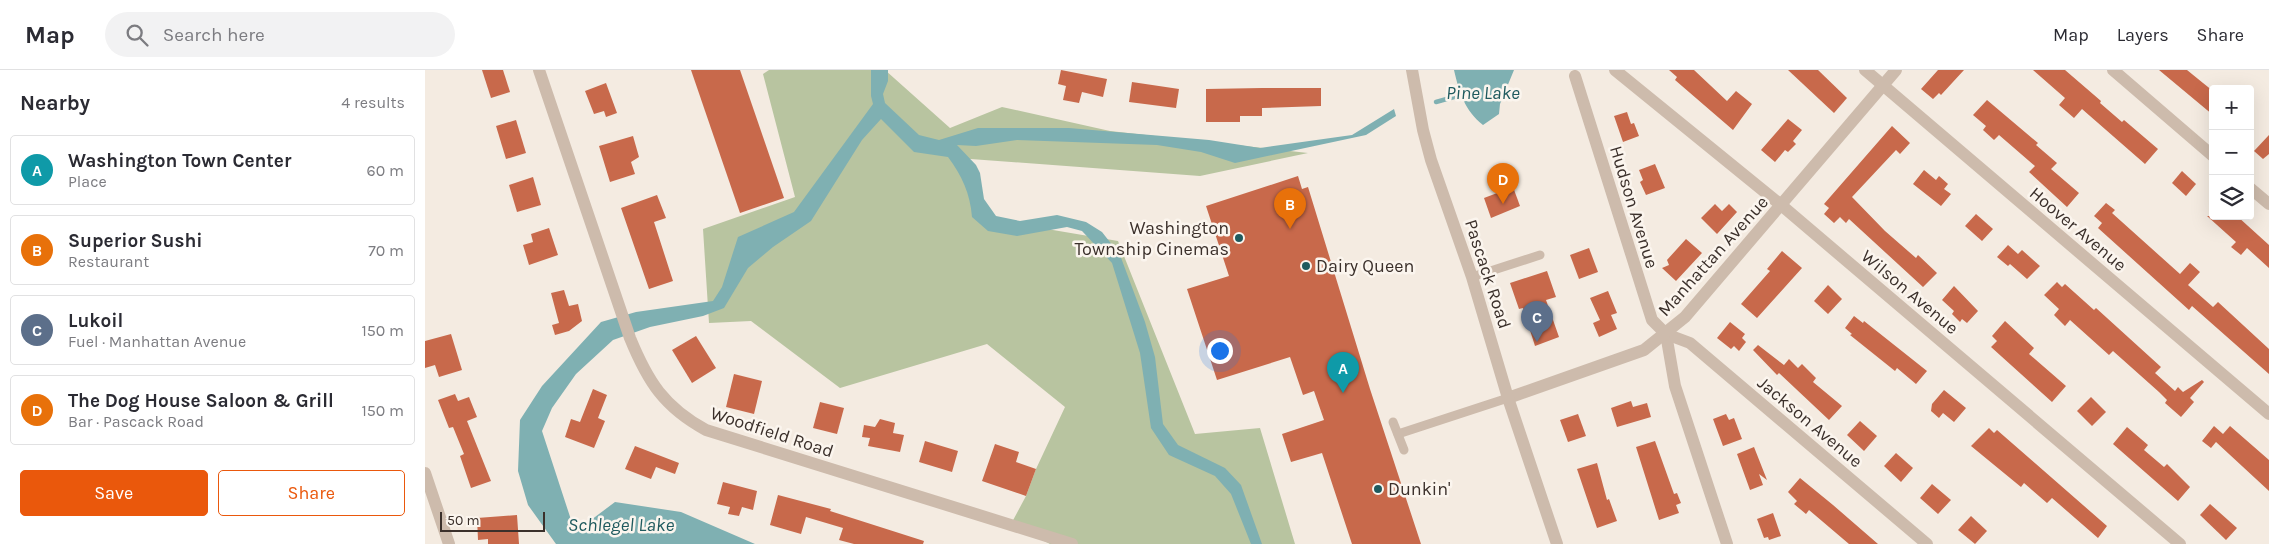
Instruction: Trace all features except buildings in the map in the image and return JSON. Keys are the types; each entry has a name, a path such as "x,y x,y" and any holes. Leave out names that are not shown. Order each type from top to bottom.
{"street":[{"name":"Woodfield Road","path":"539,70 630,338 643,369 654,387 669,405 688,420 706,430 1072,544"},
{"name":"Pascack Road","path":"1412,70 1431,160 1472,277 1508,398 1557,544"},
{"name":"Wilson Avenue","path":"1615,70 1781,205 2180,544"},
{"name":"Hoover Avenue","path":"1865,70 2269,414"},
{"name":"Manhattan Avenue","path":"1508,398 1644,350 1666,334 1685,317 1896,70"},
{"path":"2113,70 2209,153"},
{"name":"Hudson Avenue","path":"1575,76 1652,320 1666,334 1675,386 1727,544"},
{"path":"2254,191 2269,204"},
{"name":"Jackson Avenue","path":"1666,334 1690,342 1927,544"},
{"path":"425,473 449,544"}],"lane":[{"path":"1472,277 1540,255"},
{"path":"1398,434 1508,398"},
{"path":"1393,422 1403,450"}],"green space":[{"path":"769,70 885,70 950,128 1002,107 1110,131 1308,153 1200,176 957,158 988,219 1118,241 1195,434 1260,428 1295,544 1050,544 1011,524 1026,496 1036,469 1065,407 987,344 840,388 751,321 709,323 703,229 795,197 763,74"}],"water":[{"name":"Schlegel Lake","path":"871,70 888,70 888,81 883,94 885,103 919,135 939,140 978,128 1069,128 1209,140 1260,148 1352,135 1394,109 1396,116 1366,135 1235,163 1201,152 1157,145 1017,140 976,146 957,145 976,165 980,173 984,199 996,216 1020,221 1057,215 1086,222 1102,232 1120,255 1145,322 1155,357 1163,424 1178,445 1225,468 1241,485 1262,544 1251,544 1231,494 1215,476 1169,455 1151,428 1140,353 1112,263 1082,231 1067,227 1017,236 988,231 972,217 965,185 948,157 914,152 881,119 862,140 811,221 773,247 748,268 724,308 703,316 650,327 613,340 576,374 552,408 542,431 575,532 615,502 681,512 755,544 556,544 528,505 518,471 520,420 542,386 601,322 636,312 713,301 722,287 738,237 794,212 873,104 871,96"},
{"name":"Pine Lake","path":"1454,70 1514,70 1500,104 1499,114 1483,125 1477,120 1467,107 1458,86"}],"waterway":[{"path":"1436,102 1461,95"}],"place":[{"name":"The Dog House Saloon & Grill","path":"1503,204"},
{"name":"Superior Sushi","path":"1290,229"},
{"name":"Washington Township Cinemas","path":"1239,238"},
{"name":"Dairy Queen","path":"1306,266"},
{"name":"Lukoil","path":"1537,342"},
{"name":"Washington Town Center","path":"1343,393"},
{"name":"Dunkin'","path":"1378,489"}]}
